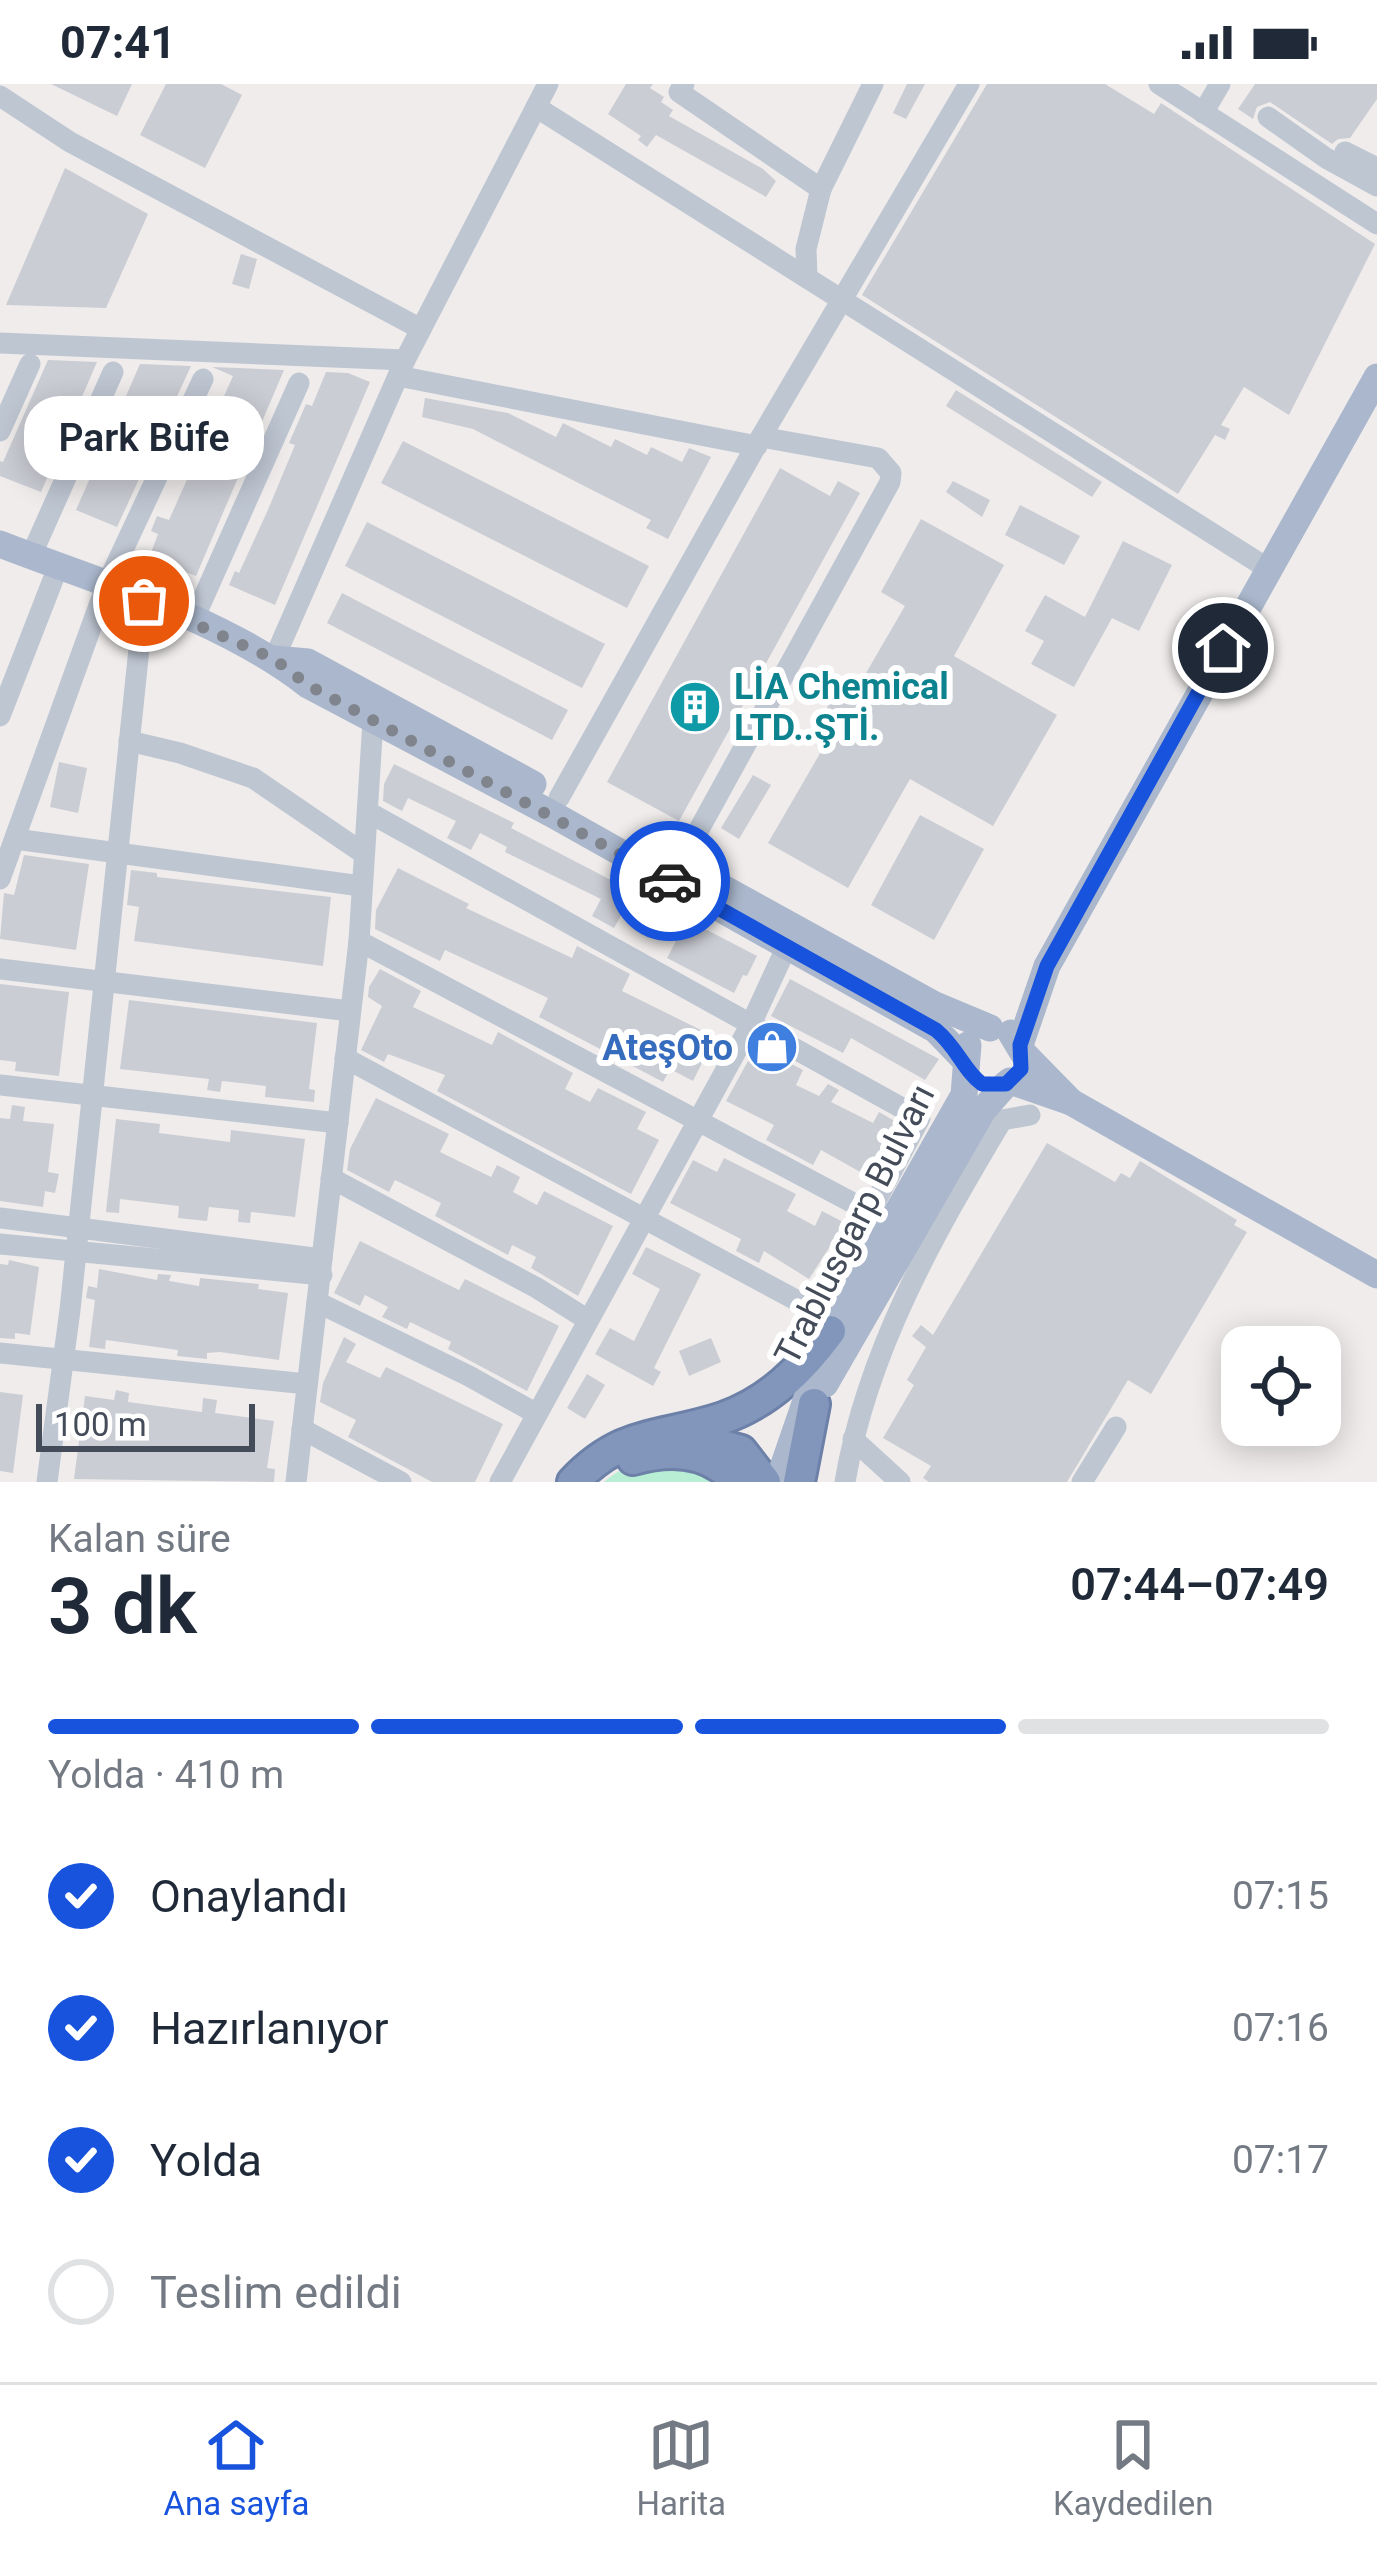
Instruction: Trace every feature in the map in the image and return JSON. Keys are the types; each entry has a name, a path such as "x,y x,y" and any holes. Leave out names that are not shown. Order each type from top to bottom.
{"highway":[{"path":"573,1482 595,1458 650,1435 722,1418 750,1406 803,1366 830,1331"},
{"path":"799,1482 814,1404"},
{"path":"650,1435 685,1435 726,1445 753,1462 765,1482"},
{"path":"598,1482 630,1460 664,1452 704,1458 736,1482"}],"main road":[{"path":"966,1064 974,1036 993,1028 1047,966 1377,376"},
{"path":"0,544 193,621 274,659 308,685 378,711 791,937 935,1005 1010,1033 1071,1102"},
{"path":"556,806 680,864 936,1030 982,1084 1008,1083 1071,1102 1377,1275"},
{"path":"1008,1083 1021,1069 1022,1049 1047,966"},
{"name":"Trablusgarp Bulvarı","path":"782,1482 830,1331 950,1125 964,1095 966,1064"},
{"name":"Trablusgarp Bulvarı","path":"782,1482 814,1404 983,1110 1008,1083"}],"street":[{"path":"274,659 401,368 548,84"},
{"path":"684,84 679,92 821,189"},
{"path":"807,278 806,249 821,189 874,84"},
{"path":"556,806 759,442 969,84"},
{"path":"1159,84 1377,224"},
{"path":"1203,113 1226,87"},
{"path":"6,98 70,142 421,329"},
{"path":"536,107 1268,568"},
{"path":"1268,117 1325,158 1377,186"},
{"path":"1345,152 1377,168"},
{"path":"0,343 401,368 759,442 878,458 891,472 890,482 680,864"},
{"path":"0,431 30,364"},
{"path":"31,556 113,372"},
{"path":"0,879 106,586 203,380"},
{"path":"193,621 299,383"},
{"path":"0,716 58,567"},
{"path":"46,1482 78,1229 144,601"},
{"path":"296,1482 358,940 378,711"},
{"path":"129,741 254,778 363,853"},
{"path":"345,1058 809,1307 870,1212 920,1118 368,812"},
{"path":"16,839 361,886"},
{"path":"500,1482 751,1024 791,937"},
{"path":"358,940 870,1212"},
{"path":"0,969 350,1011"},
{"path":"0,1085 338,1124"},
{"path":"845,1482 853,1439 890,1326 1002,1120 1030,1114"},
{"path":"331,1178 538,1288 588,1320"},
{"path":"0,1218 322,1267"},
{"path":"0,1244 75,1253 322,1267"},
{"path":"317,1302 537,1414"},
{"path":"0,1353 308,1384"},
{"path":"1082,1482 1116,1427"},
{"path":"302,1429 401,1482"},
{"path":"853,1439 900,1482"}],"green space":[{"path":"678,1454 730,1482 604,1482 638,1462"}],"building":[{"path":"51,84 132,84 117,116"},
{"path":"166,84 221,84 242,95 205,168 140,135"},
{"path":"626,84 653,84 650,88 673,110 669,116 763,169 776,181 766,197 656,135 647,147 638,140 641,136 608,114"},
{"path":"907,84 925,84 906,119 893,113"},
{"path":"987,84 1105,84 1154,114 1161,103 1375,244 1289,415 1244,387 1221,425 1230,429 1225,440 1215,435 1178,494 862,295"},
{"path":"1255,84 1377,84 1377,99 1350,138 1332,144 1270,102 1257,107 1253,119 1238,109"},
{"path":"65,168 148,214 106,308 6,305"},
{"path":"241,254 257,259 249,289 232,284"},
{"path":"48,360 97,362 41,492 0,476 0,461"},
{"path":"140,364 191,366 117,527 76,510"},
{"path":"212,367 284,370 196,576 149,558 158,534 151,531 157,516 169,520 233,376"},
{"path":"326,372 348,373 370,382 275,605 229,585 267,512 306,404 312,406"},
{"path":"956,390 1102,482 1092,497 946,406"},
{"path":"425,398 508,413 556,437 563,423 611,447 615,439 647,455 651,447 682,462 689,448 711,457 668,539 646,528 651,520 473,429 422,417"},
{"path":"403,441 649,566 627,608 381,483"},
{"name":"LİA Chemical LTD..ŞTİ.","path":"780,468 830,496 838,481 860,493 679,821 607,782"},
{"path":"953,481 990,500 982,517 946,492"},
{"path":"1020,505 1080,536 1064,565 1005,535"},
{"path":"921,519 1004,565 954,656 1057,715 993,826 910,779 848,888 768,843 840,719 825,711 838,689 852,697 905,606 881,592"},
{"path":"367,522 605,644 582,688 345,566"},
{"path":"1123,541 1172,565 1139,631 1112,618 1074,687 1031,664 1044,641 1025,631 1045,595 1085,617"},
{"path":"342,593 568,710 552,740 327,623"},
{"path":"59,762 87,768 78,813 50,807"},
{"path":"394,764 514,823 511,828 757,956 747,976 743,975 734,993 667,958 676,941 622,914 614,928 592,916 601,899 505,852 507,847 480,833 471,850 447,838 456,821 408,798 402,811 383,801 384,784"},
{"path":"753,775 771,785 739,839 721,828"},
{"path":"920,815 984,849 934,940 871,905"},
{"path":"24,855 89,864 76,950 0,939 4,893 14,895"},
{"path":"398,868 469,904 466,908 572,958 577,946 630,974 622,991 715,1037 693,1081 670,1069 663,1082 539,1017 548,998 445,950 440,961 375,929 376,910"},
{"path":"131,870 331,897 323,966 134,941 139,907 127,905"},
{"path":"380,969 421,991 413,1007 492,1045 498,1032 573,1073 565,1089 590,1102 598,1088 646,1112 637,1129 659,1140 631,1194 437,1091 445,1075 388,1054 384,1062 361,1050 382,1006 368,997"},
{"path":"790,979 939,1059 925,1080 851,1038 843,1053 771,1016"},
{"path":"0,984 69,992 59,1076 15,1071 16,1062 0,1060"},
{"path":"129,1000 317,1023 309,1089 315,1090 314,1102 265,1097 266,1086 222,1081 220,1092 207,1090 209,1079 120,1069"},
{"path":"780,1058 803,1070 796,1085 819,1096 828,1084 839,1090 831,1102 873,1123 879,1112 900,1124 871,1178 821,1150 813,1165 766,1140 774,1125 726,1101 748,1061 773,1073"},
{"path":"376,1098 449,1134 440,1152 491,1177 497,1165 520,1177 513,1192 537,1205 544,1191 613,1226 578,1296 531,1268 536,1257 512,1245 508,1255 435,1216 441,1203 395,1180 389,1192 347,1170 350,1149"},
{"path":"12,1105 25,1107 23,1121 54,1124 48,1172 59,1174 55,1193 45,1191 43,1207 0,1201 0,1118 10,1119"},
{"path":"116,1119 160,1124 159,1133 230,1142 231,1130 305,1139 295,1217 251,1212 250,1223 238,1222 239,1210 209,1207 207,1221 178,1218 179,1206 120,1199 119,1213 106,1212"},
{"path":"1047,1143 1115,1182 1121,1173 1130,1178 1140,1161 1237,1220 1234,1225 1247,1232 1151,1394 1128,1380 1067,1482 929,1482 923,1478 931,1466 883,1438 914,1385 907,1380 926,1347 912,1336 921,1325 933,1335"},
{"path":"724,1158 796,1194 787,1211 815,1226 822,1211 845,1223 809,1279 764,1251 759,1263 736,1251 741,1239 670,1203 693,1160 717,1172"},
{"path":"360,1241 459,1290 465,1279 559,1326 527,1391 448,1349 451,1342 410,1322 407,1329 382,1317 388,1307 365,1295 360,1306 334,1293"},
{"path":"646,1247 701,1274 654,1368 661,1372 653,1386 595,1354 610,1328 634,1341 660,1289 632,1274"},
{"path":"9,1260 39,1267 30,1335 15,1333 15,1339 0,1338 0,1264 8,1265"},
{"path":"99,1269 157,1280 158,1274 171,1275 169,1281 199,1286 200,1278 259,1284 258,1289 288,1293 279,1360 220,1352 207,1353 207,1359 177,1356 178,1350 106,1340 105,1349 89,1347 95,1300 86,1298 88,1286 97,1288"},
{"path":"344,1337 356,1344 346,1362 380,1378 386,1367 503,1424 475,1482 432,1482 348,1437 356,1420 320,1402 323,1383"},
{"path":"711,1338 721,1362 689,1376 679,1351"},
{"path":"587,1374 605,1385 585,1419 567,1408"},
{"path":"116,1390 129,1393 128,1402 202,1412 203,1398 217,1400 215,1413 274,1421 267,1468 275,1469 274,1482 74,1479 85,1396 114,1400"},
{"path":"0,1392 23,1395 13,1473 0,1471"}],"way so far":[{"path":"144,601 274,659 308,685 670,881"}],"place":[{"name":"Park Büfe","path":"144,601"},
{"name":"LİA Chemical LTD..ŞTİ.","path":"695,707"},
{"name":"AteşOto","path":"772,1047"}],"route":[{"path":"670,881 936,1030 951,1042 982,1084 1006,1084 1021,1069 1020,1045 1047,966 1223,648"}]}
